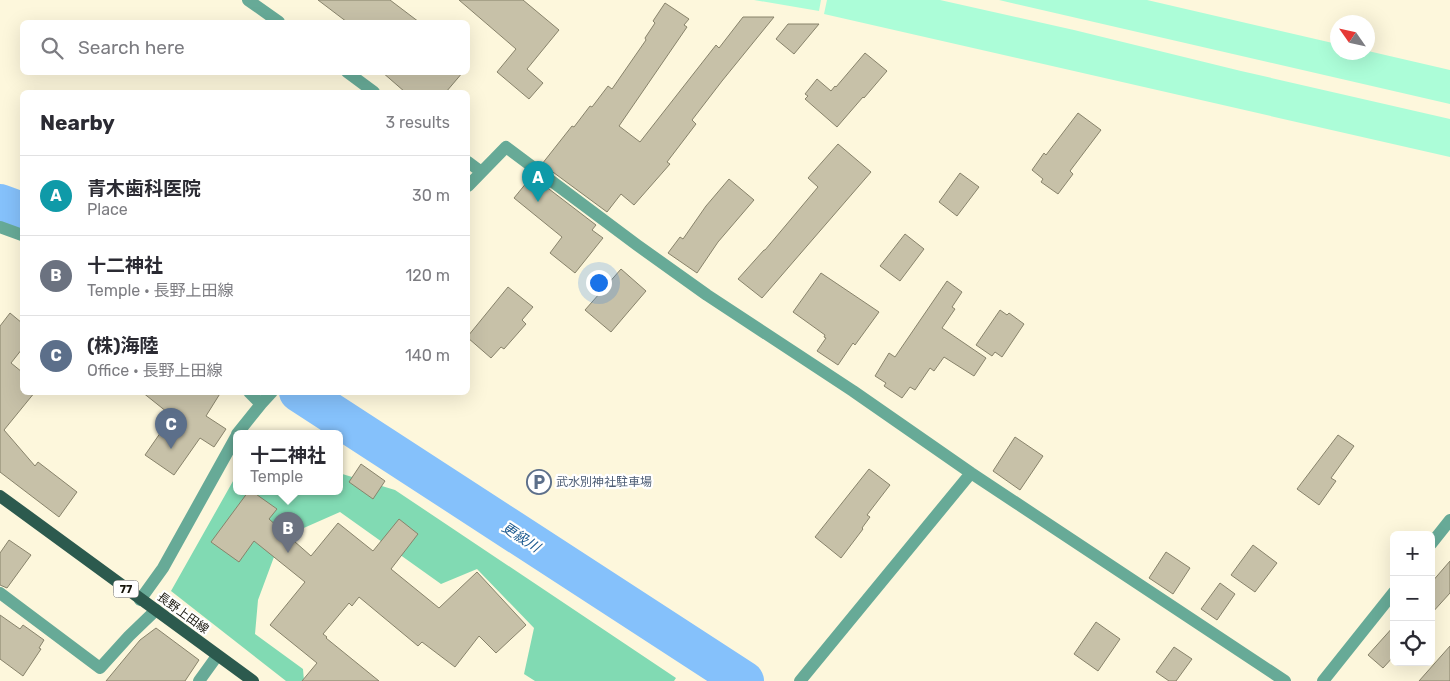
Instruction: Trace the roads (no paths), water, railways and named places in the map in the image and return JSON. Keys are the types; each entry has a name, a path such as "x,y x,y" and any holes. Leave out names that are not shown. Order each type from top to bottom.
{"main road":[{"name":"長野上田線","path":"0,496 253,681"}],"street":[{"path":"248,0 276,20"},
{"path":"351,75 371,90"},
{"path":"470,184 506,147 637,245 708,295 853,391 971,473 1285,681"},
{"path":"470,164 480,172"},
{"path":"0,227 20,235"},
{"path":"241,430 266,398"},
{"path":"140,600 163,568 233,442"},
{"path":"800,681 971,473"},
{"path":"1435,539 1450,520"},
{"path":"0,593 100,668 156,610"},
{"path":"1323,681 1390,597"},
{"path":"199,681 217,656"}],"waterway":[{"name":"更級川","path":"0,204 20,211"},
{"name":"更級川","path":"304,395 744,681"}],"place":[{"name":"青木歯科医院","path":"538,202"},
{"name":"(株)海陸","path":"171,449"},
{"name":"武水別神社駐車場","path":"539,482"},
{"name":"十二神社","path":"288,553"}]}
